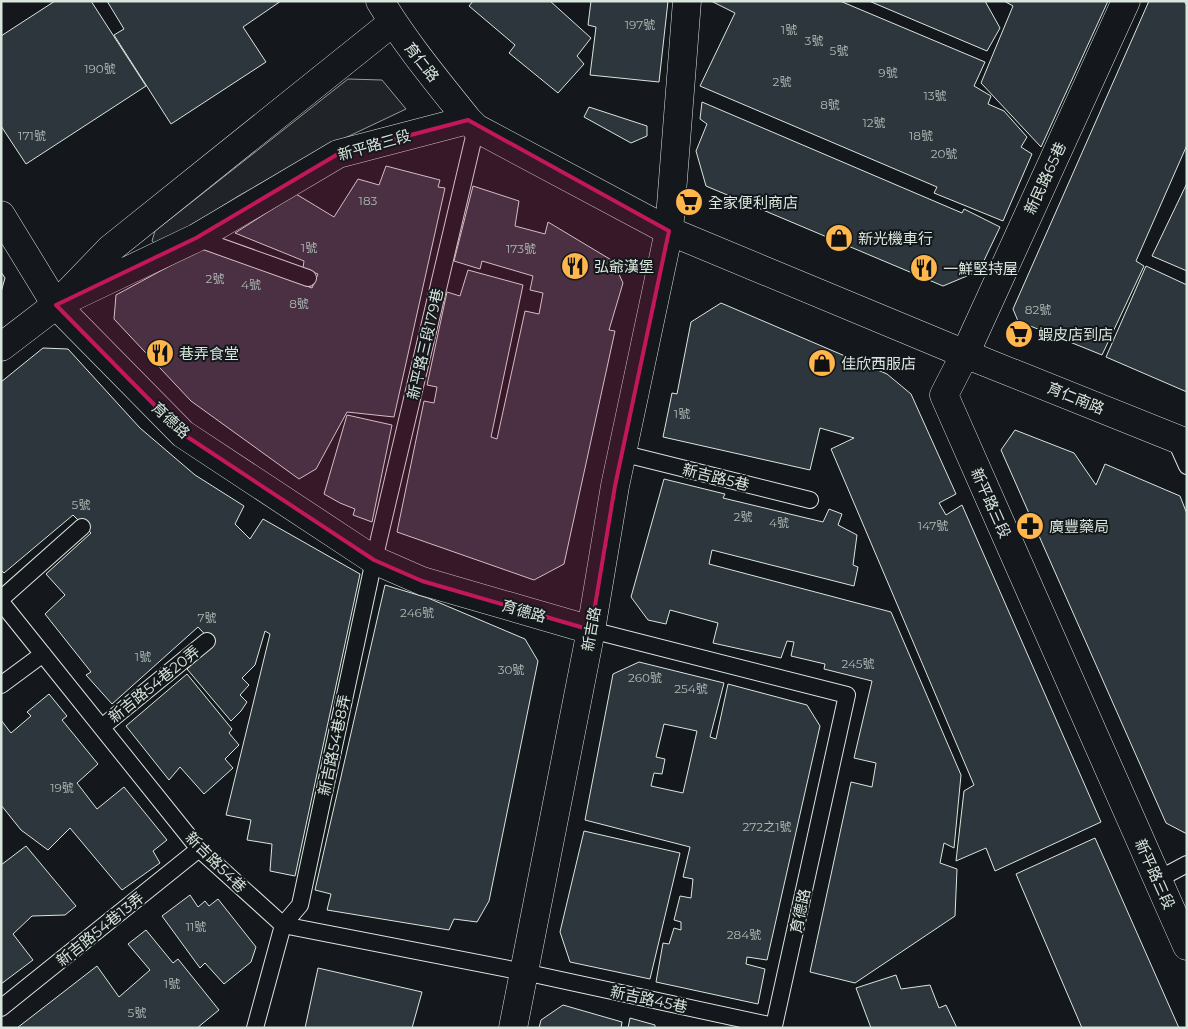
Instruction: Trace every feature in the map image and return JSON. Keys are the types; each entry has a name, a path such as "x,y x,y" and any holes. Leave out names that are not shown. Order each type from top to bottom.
{"street":[{"path":"668,231 686,1"},
{"name":"新民路65巷","path":"965,354 1126,1"},
{"path":"1,346 56,305 110,249 387,12"},
{"name":"育仁路","path":"387,12 413,52 472,124"},
{"path":"472,124 668,231 965,354"},
{"name":"新平路三段","path":"56,305 196,238 338,154 472,124"},
{"name":"育德路","path":"1,216 56,305 183,434 374,560 422,581 591,630"},
{"name":"新吉路","path":"513,1028 591,630 622,453 668,231"},
{"name":"育仁南路","path":"965,354 1180,440"},
{"name":"新平路三段","path":"965,354 944,395 1187,946"}],"lane":[{"name":"新平路三段179巷","path":"374,560 472,124"},
{"path":"196,238 308,278"},
{"path":"1180,440 1187,466"},
{"name":"新吉路5巷","path":"622,453 810,500"},
{"path":"1,601 82,527"},
{"name":"新吉路54巷8弄","path":"283,925 300,905 374,560"},
{"name":"新吉路54巷","path":"1,601 199,849 283,925"},
{"name":"育德路","path":"591,630 847,696 775,1027"},
{"name":"新吉路54巷20弄","path":"102,727 207,641"},
{"path":"1,685 43,654"},
{"name":"新吉路54巷13弄","path":"1,1008 199,849"},
{"path":"1157,880 1187,864"},
{"path":"254,1028 283,925 524,972"},
{"name":"新吉路45巷","path":"524,972 775,1027"}],"highlighted area":[{"path":"468,120 669,231 615,486 591,630 422,581 374,560 183,434 56,305 196,238 338,154"}],"shaded area":[{"path":"348,79 382,80 406,109 328,146 240,195 158,246 152,241 155,231"}],"building":[{"path":"55,1 91,1 146,86 26,164 1,126 1,36"},
{"path":"107,1 281,1 243,27 266,62 171,124 114,35 124,29"},
{"path":"473,1 550,1 591,38 577,56 584,64 558,93 509,53 515,45 469,6"},
{"path":"591,1 668,1 659,82 590,75 596,27 588,25"},
{"path":"711,1 840,1 985,62 974,86 991,96 988,104 1004,111 1027,137 1021,147 1032,154 1003,221 934,193 937,187 700,86 735,13"},
{"path":"869,1 985,1 1000,28 987,51"},
{"path":"1004,1 1108,1 1041,147 981,83 1013,6"},
{"path":"1149,1 1184,1 1187,6 1187,145 1136,261 1144,266 1102,355 1018,321 1013,309"},
{"path":"702,102 962,213 964,209 1000,227 979,271 943,286 706,186 696,151 707,124 700,119"},
{"path":"589,107 647,126 647,136 631,143 584,117"},
{"path":"386,166 440,180 438,187 445,188 394,417 347,412 316,469 299,479 191,401 114,319 116,295 203,248 312,288 318,274 303,268 304,261 235,233 296,194 334,217 358,179 379,185"},
{"path":"1187,183 1187,271 1152,256"},
{"path":"473,186 519,201 515,226 545,234 548,222 613,261 623,283 609,330 615,331 564,564 534,580 397,532 424,401 434,403 437,387 427,385 447,292 460,296 468,270 523,285 491,437 497,439 525,311 539,314 543,293 530,290 533,276 482,261 480,269 454,261"},
{"path":"1146,266 1187,285 1187,392 1106,357"},
{"path":"1,272 5,278 1,292"},
{"path":"721,303 887,374 911,394 956,494 939,503 946,515 962,505 1101,822 995,871 986,848 956,861 964,791 974,785 831,449 854,438 820,428 810,470 663,437 672,393 677,394 691,322"},
{"path":"43,348 68,349 140,428 195,475 244,506 235,524 250,539 263,519 360,574 295,876 270,871 272,844 247,840 251,820 226,815 270,634 265,631 255,665 242,678 249,685 240,695 247,702 231,721 187,669 214,644 198,627 112,704 86,675 91,672 45,614 65,595 46,574 91,533 73,515 4,573 1,570 1,382"},
{"path":"347,415 392,425 372,522 353,515 355,509 324,494"},
{"path":"1015,430 1074,453 1096,485 1105,464 1180,496 1187,514 1187,834 1166,823 1001,450"},
{"path":"664,479 725,494 723,498 823,522 829,509 842,514 838,525 857,535 853,565 858,567 854,586 712,550 709,564 891,612 961,775 954,848 944,843 940,863 957,869 955,916 855,983 810,972 851,782 872,787 876,763 854,758 872,681 824,669 825,664 791,656 794,642 787,641 781,658 713,643 718,623 670,610 666,624 648,620 631,597"},
{"path":"385,585 428,598 525,639 538,661 489,901 477,922 454,919 449,930 327,910 331,894 315,890"},
{"path":"639,662 724,683 710,737 716,739 728,684 807,705 820,726 767,960 747,957 746,964 765,969 758,1004 656,982 663,943 669,944 674,928 681,930 681,922 674,920 680,896 691,898 693,879 683,877 690,847 585,820 613,674","holes":["664,724 697,731 683,793 651,786 654,773 662,774 665,759 656,757"]},
{"path":"187,674 232,729 229,733 239,745 225,759 233,768 204,794 180,767 169,780 126,726"},
{"path":"49,694 67,716 62,720 98,764 77,783 97,809 124,787 167,840 153,851 160,863 122,890 70,828 48,850 21,830 1,805 1,720 11,733 31,716 27,712"},
{"path":"584,831 680,853 650,979 570,962 560,932"},
{"path":"1095,838 1179,1028 1082,1028 1016,874"},
{"path":"26,846 76,906 65,915 32,916 13,934 33,960 1,984 1,865"},
{"path":"190,895 198,907 205,901 209,906 218,899 256,947 251,962 224,984 205,963 200,968 162,916"},
{"path":"146,930 173,963 178,959 219,1010 197,1028 17,1028 97,966 119,997 150,970 128,944"},
{"path":"318,968 422,992 412,1028 305,1028"},
{"path":"896,975 901,989 930,985 939,1008 946,1005 957,1028 871,1028 856,988"},
{"path":"563,1005 622,1022 621,1028 539,1028 541,1020"},
{"path":"630,1018 655,1025 655,1028 628,1028"}],"place":[{"name":"全家便利商店","path":"689,202"},
{"name":"新光機車行","path":"839,238"},
{"name":"弘爺漢堡","path":"575,266"},
{"name":"一鮮堅持屋","path":"924,268"},
{"name":"蝦皮店到店","path":"1019,334"},
{"name":"巷弄食堂","path":"160,353"},
{"name":"佳欣西服店","path":"822,363"},
{"name":"廣豐藥局","path":"1030,526"}]}
